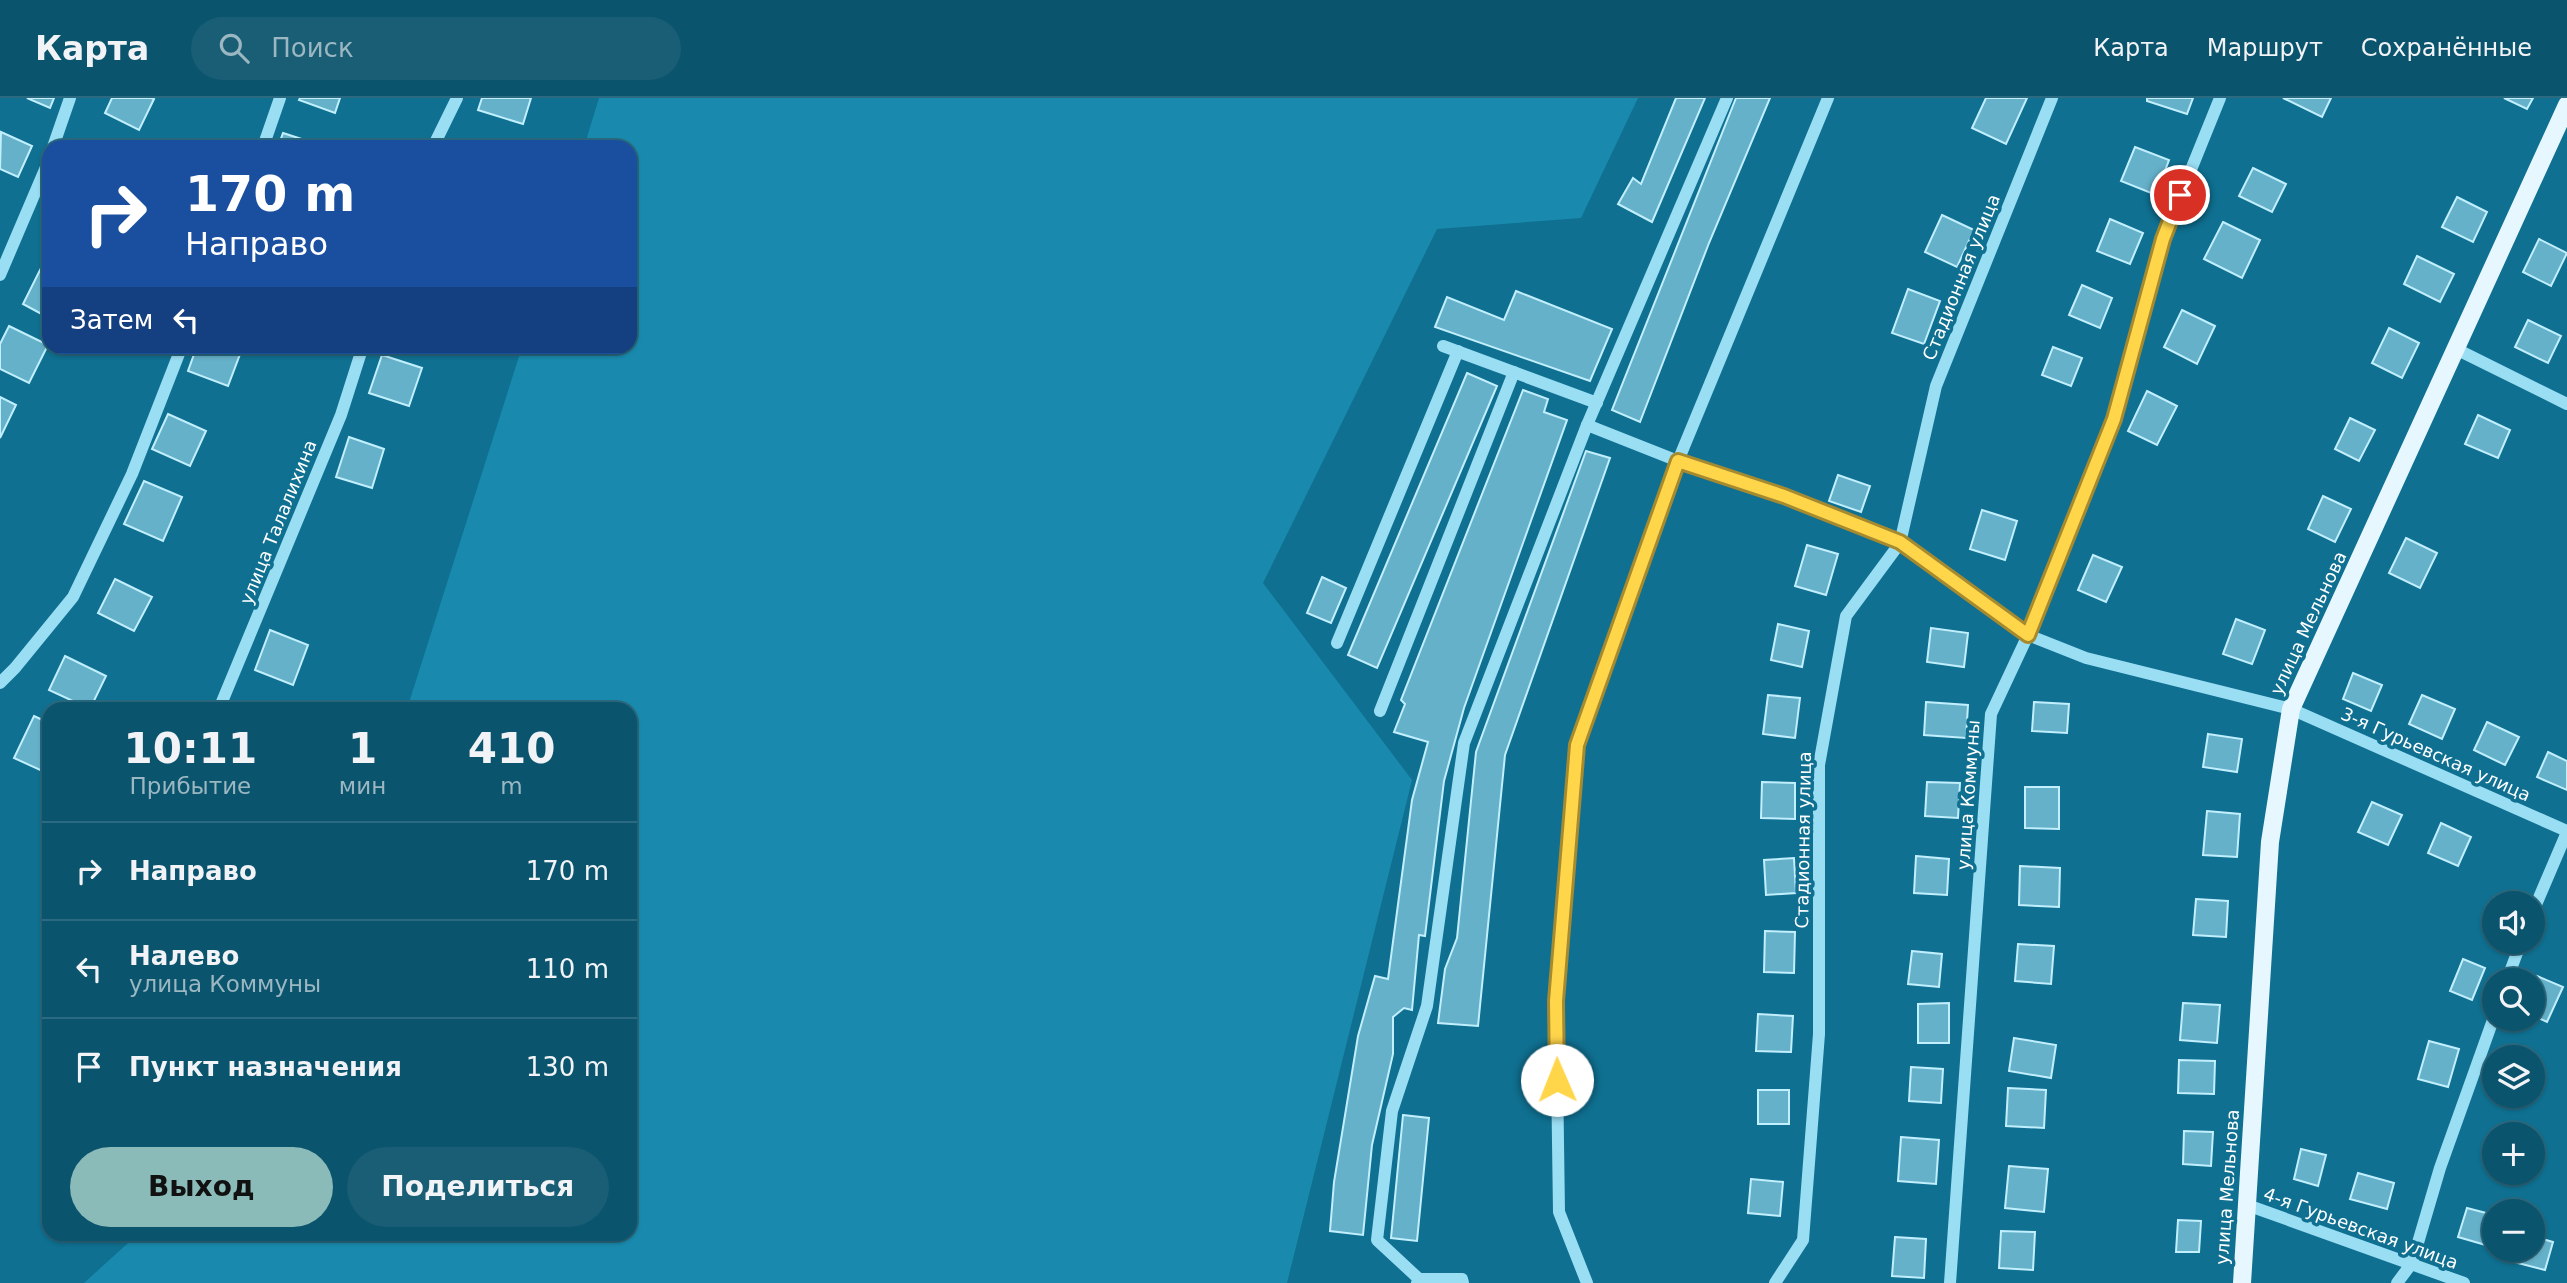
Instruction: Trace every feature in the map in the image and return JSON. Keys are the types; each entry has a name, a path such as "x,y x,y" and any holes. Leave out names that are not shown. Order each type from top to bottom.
{"main road":[{"name":"улица Мельнова","path":"2242,1283 2270,842 2291,709 2567,105"}],"street":[{"path":"56,140 70,98"},
{"path":"266,140 280,98"},
{"path":"436,140 457,98"},
{"path":"1463,1283 1462,1279 1418,1281 1377,1240 1392,1111 1427,1006 1464,743 1587,425 1727,98"},
{"path":"1587,1283 1559,1212 1556,1001 1577,745 1678,461 1828,98"},
{"name":"Стадионная улица","path":"1774,1283 1803,1240 1805,1226 1819,1034 1819,765 1846,616 1900,542 1936,386 2052,98"},
{"name":"улица Коммуны","path":"1950,1283 1991,714 2028,635 2114,419 2163,239 2220,98"},
{"path":"0,275 42,176"},
{"path":"1443,346 1597,404"},
{"path":"2456,349 2567,404"},
{"path":"1337,643 1458,351"},
{"path":"0,683 73,597 132,474 179,354"},
{"name":"улица Талалихина","path":"222,702 341,415 360,354"},
{"path":"1380,710 1514,372"},
{"name":"3-я Гурьевская улица","path":"1587,425 1678,461 1784,496 1900,542 2028,635 2086,658 2291,709 2567,831"},
{"path":"2542,891 2567,831"},
{"path":"2397,1283 2412,1263 2440,1168 2489,1031"},
{"name":"4-я Гурьевская улица","path":"2247,1205 2464,1283"}],"shaded area":[{"path":"599,98 1638,98 1581,218 1437,229 1263,583 1412,780 1287,1283 84,1283 130,1241 637,1241 637,702 409,702 520,354 637,354 637,140 586,140"}],"building":[{"path":"27,98 54,98 50,108"},
{"path":"112,98 154,99 139,130 105,113"},
{"path":"340,98 335,113 299,100"},
{"path":"482,98 531,98 523,124 478,110"},
{"path":"1676,98 1705,98 1652,222 1618,204 1633,178 1641,184"},
{"path":"1736,98 1770,98 1709,243 1640,422 1612,410"},
{"path":"1986,98 2027,98 2006,144 1972,128"},
{"path":"2147,98 2193,98 2187,114 2147,101"},
{"path":"2283,98 2331,98 2322,117"},
{"path":"2504,98 2533,98 2527,109"},
{"path":"1,132 32,146 18,177 0,169"},
{"path":"283,133 305,140 280,140"},
{"path":"2135,147 2169,160 2156,195 2121,181"},
{"path":"2253,168 2286,184 2272,212 2239,196"},
{"path":"2457,197 2487,212 2473,242 2442,227"},
{"path":"1942,215 1974,230 1957,267 1925,252"},
{"path":"2110,219 2143,233 2130,264 2097,251"},
{"path":"2223,222 2260,240 2242,278 2204,259"},
{"path":"2539,239 2567,253 2551,286 2523,272"},
{"path":"2417,256 2454,274 2440,302 2404,284"},
{"path":"41,268 42,268 42,314 23,304"},
{"path":"2082,285 2112,298 2100,328 2069,315"},
{"path":"1908,289 1940,301 1924,344 1892,333"},
{"path":"1516,291 1612,329 1590,381 1435,327 1447,297 1504,320"},
{"path":"2182,310 2215,326 2197,364 2164,347"},
{"path":"2528,320 2561,336 2548,363 2515,347"},
{"path":"9,326 42,342 44,354 29,383 0,369 0,344"},
{"path":"2389,328 2419,343 2402,378 2372,363"},
{"path":"2053,347 2082,358 2071,386 2042,375"},
{"path":"194,354 240,354 228,386 188,371"},
{"path":"382,355 422,368 409,406 369,393"},
{"path":"1467,373 1497,386 1377,668 1348,655"},
{"path":"1523,390 1548,399 1544,412 1567,420 1464,708 1444,781 1425,936 1419,935 1412,1010 1404,1008 1393,1017 1393,1054 1372,1145 1363,1235 1330,1231 1334,1182 1358,1036 1375,976 1388,979 1412,800 1428,742 1394,732 1405,704 1401,700"},
{"path":"2147,391 2177,406 2157,445 2128,431"},
{"path":"0,397 16,405 0,438"},
{"path":"168,414 206,431 190,466 152,449"},
{"path":"2478,415 2510,430 2498,458 2465,444"},
{"path":"2350,418 2375,430 2359,461 2335,449"},
{"path":"349,437 384,449 372,488 336,477"},
{"path":"1586,451 1610,458 1505,755 1478,1026 1438,1023 1445,969 1457,938 1476,752"},
{"path":"1838,475 1870,486 1861,512 1829,501"},
{"path":"144,481 182,497 163,541 124,524"},
{"path":"2323,496 2351,509 2335,542 2308,529"},
{"path":"1982,510 2017,521 2005,560 1970,549"},
{"path":"2406,538 2437,553 2420,588 2389,573"},
{"path":"1807,545 1838,554 1826,595 1795,586"},
{"path":"2093,555 2122,567 2106,602 2078,590"},
{"path":"1322,577 1346,588 1331,623 1307,613"},
{"path":"115,579 152,597 134,631 98,613"},
{"path":"2236,619 2265,630 2252,664 2223,654"},
{"path":"1778,624 1809,631 1802,667 1771,660"},
{"path":"1931,628 1968,633 1964,667 1927,662"},
{"path":"270,630 308,645 293,685 255,670"},
{"path":"65,656 106,676 93,702 75,702 49,690"},
{"path":"2353,673 2382,685 2371,711 2343,699"},
{"path":"1768,695 1800,698 1795,738 1763,734"},
{"path":"2422,695 2455,709 2442,739 2409,724"},
{"path":"1926,702 1968,705 1966,738 1924,735"},
{"path":"2034,702 2069,704 2067,733 2032,731"},
{"path":"34,716 42,720 42,771 14,758"},
{"path":"2487,722 2519,737 2505,765 2474,750"},
{"path":"2208,734 2242,739 2237,772 2203,767"},
{"path":"2548,752 2567,761 2567,790 2537,777"},
{"path":"1762,782 1795,783 1795,819 1761,818"},
{"path":"1927,782 1960,783 1958,818 1925,816"},
{"path":"2025,787 2059,787 2059,829 2025,828"},
{"path":"2372,802 2402,815 2388,845 2358,832"},
{"path":"2207,811 2240,814 2237,857 2203,855"},
{"path":"2441,823 2471,837 2458,866 2428,853"},
{"path":"1916,856 1949,859 1947,895 1914,893"},
{"path":"1794,858 1796,893 1766,895 1764,860"},
{"path":"2020,866 2060,868 2059,907 2019,905"},
{"path":"2196,899 2228,901 2226,937 2193,935"},
{"path":"1765,931 1795,932 1794,973 1764,972"},
{"path":"2018,944 2054,946 2051,984 2015,981"},
{"path":"1912,951 1942,954 1939,987 1908,984"},
{"path":"2463,959 2485,968 2482,968 2482,975 2472,1000 2450,991"},
{"path":"2545,979 2563,987 2547,1022 2545,1021"},
{"path":"1949,1003 1949,1043 1918,1043 1918,1004"},
{"path":"2183,1003 2220,1005 2217,1043 2180,1040"},
{"path":"1758,1014 1793,1016 1791,1052 1756,1051"},
{"path":"2014,1038 2056,1045 2051,1078 2009,1071"},
{"path":"2429,1041 2459,1049 2448,1087 2418,1079"},
{"path":"2179,1060 2215,1061 2214,1094 2178,1093"},
{"path":"1911,1067 1943,1069 1941,1103 1909,1101"},
{"path":"2008,1088 2046,1090 2044,1128 2006,1126"},
{"path":"1758,1090 1789,1090 1789,1124 1758,1124"},
{"path":"1403,1115 1429,1118 1417,1241 1391,1238"},
{"path":"2184,1131 2213,1132 2211,1166 2183,1164"},
{"path":"1901,1137 1939,1140 1936,1184 1898,1181"},
{"path":"2301,1149 2326,1155 2318,1186 2294,1179"},
{"path":"2009,1166 2048,1169 2044,1212 2005,1208"},
{"path":"2358,1173 2394,1183 2387,1209 2350,1199"},
{"path":"1751,1179 1783,1182 1780,1216 1748,1213"},
{"path":"2467,1208 2482,1212 2482,1244 2458,1237"},
{"path":"2178,1220 2201,1221 2199,1252 2176,1252"},
{"path":"2001,1231 2035,1232 2033,1270 1999,1268"},
{"path":"1895,1237 1926,1239 1924,1278 1892,1276"},
{"path":"2545,1240 2553,1242 2545,1270 2514,1262 2545,1262"}],"route":[{"path":"1557,1080 1556,1001 1577,745 1678,461 1784,496 1900,542 2028,635 2114,419 2163,239 2180,195"}]}
